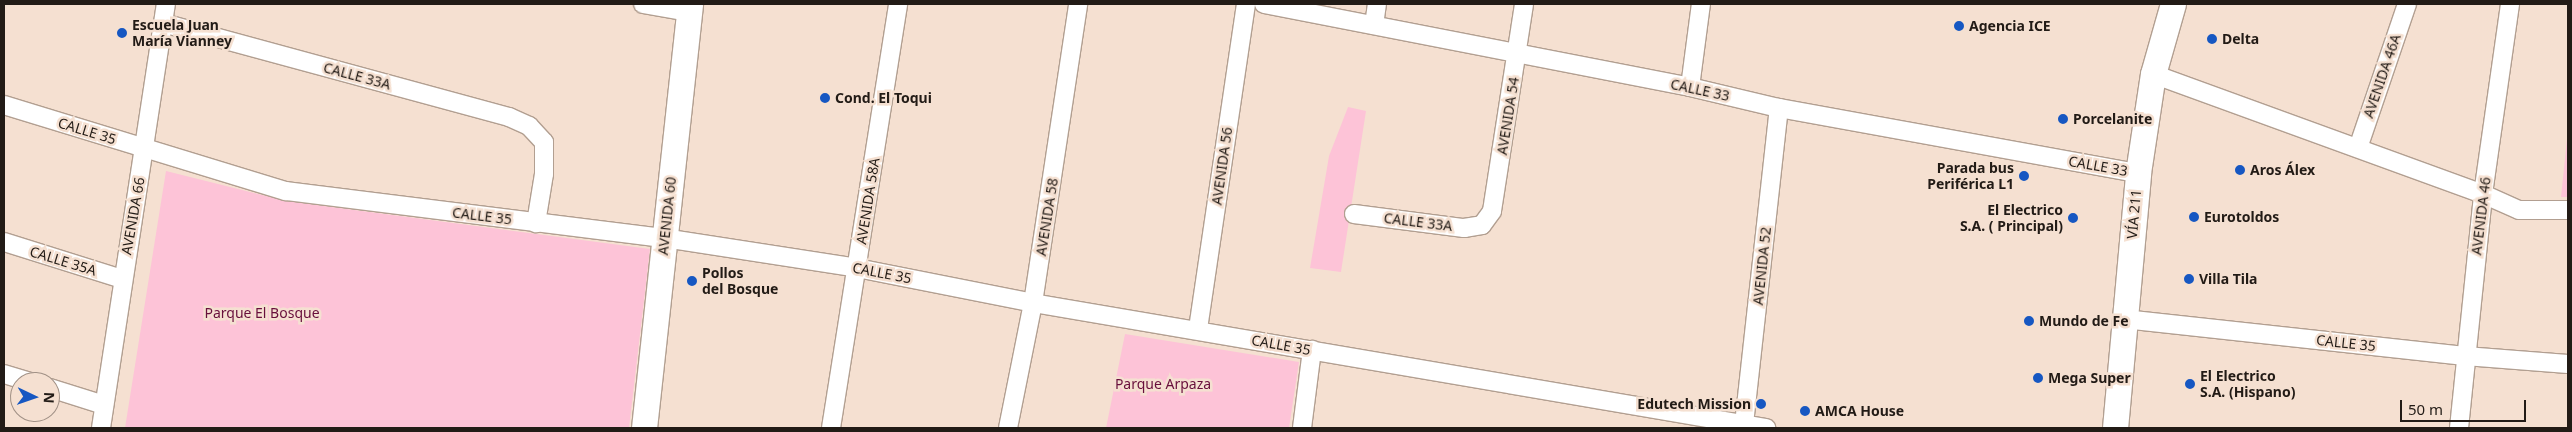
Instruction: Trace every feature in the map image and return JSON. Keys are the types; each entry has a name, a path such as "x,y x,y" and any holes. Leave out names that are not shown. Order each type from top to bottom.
{"main road":[{"name":"VÍA 211","path":"2115,428 2138,173 2153,74 2173,4"},
{"name":"AVENIDA 60","path":"644,428 689,8"}],"street":[{"name":"AVENIDA 66","path":"101,428 122,279 166,4"},
{"path":"643,4 689,8"},
{"name":"AVENIDA 58A","path":"831,428 858,268 898,4"},
{"name":"AVENIDA 58","path":"1008,428 1034,303 1078,4"},
{"name":"AVENIDA 56","path":"1198,329 1246,4"},
{"name":"CALLE 33","path":"1264,4 1518,53 1779,108 2138,173"},
{"path":"1374,25 1376,4"},
{"name":"AVENIDA 54","path":"1482,225 1492,210 1518,53 1524,4"},
{"path":"1690,88 1701,4"},
{"name":"AVENIDA 46A","path":"2358,148 2407,4"},
{"name":"AVENIDA 46","path":"2459,428 2483,194 2510,4"},
{"name":"CALLE 33A","path":"163,23 509,117 529,126 544,142 544,174 536,223"},
{"path":"2153,74 2483,194 2519,210 2568,210"},
{"name":"CALLE 35","path":"4,105 286,191 664,238 858,268 1034,303 1198,329 1766,428"},
{"name":"AVENIDA 52","path":"1744,424 1779,108"},
{"name":"CALLE 33A","path":"1354,214 1464,228 1482,225"},
{"name":"CALLE 35A","path":"4,242 122,279"},
{"name":"CALLE 35","path":"2124,319 2465,356 2568,364"},
{"path":"1302,428 1312,350"},
{"path":"60,391 104,405"}],"green space":[{"path":"1348,107 1366,111 1341,272 1310,268 1329,156"},
{"path":"2568,129 2568,197 2561,197"},
{"name":"Parque El Bosque","path":"166,171 286,201 650,249 629,428 125,428"},
{"name":"Parque Arpaza","path":"1125,334 1299,362 1289,428 1106,428"}],"place":[{"name":"Agencia ICE","path":"1959,26"},
{"name":"Escuela Juan María Vianney","path":"122,33"},
{"name":"Delta","path":"2212,39"},
{"name":"Cond. El Toqui","path":"825,98"},
{"name":"Porcelanite","path":"2063,119"},
{"name":"Aros Álex","path":"2240,170"},
{"name":"Parada bus Periférica L1","path":"2024,176"},
{"name":"Eurotoldos","path":"2194,217"},
{"name":"El Electrico S.A. ( Principal)","path":"2073,218"},
{"name":"Villa Tila","path":"2189,279"},
{"name":"Pollos del Bosque","path":"692,281"},
{"name":"Mundo de Fe","path":"2029,321"},
{"name":"Mega Super","path":"2038,378"},
{"name":"El Electrico S.A. (Hispano)","path":"2190,384"},
{"name":"Edutech Mission","path":"1761,404"},
{"name":"AMCA House","path":"1805,411"}]}
